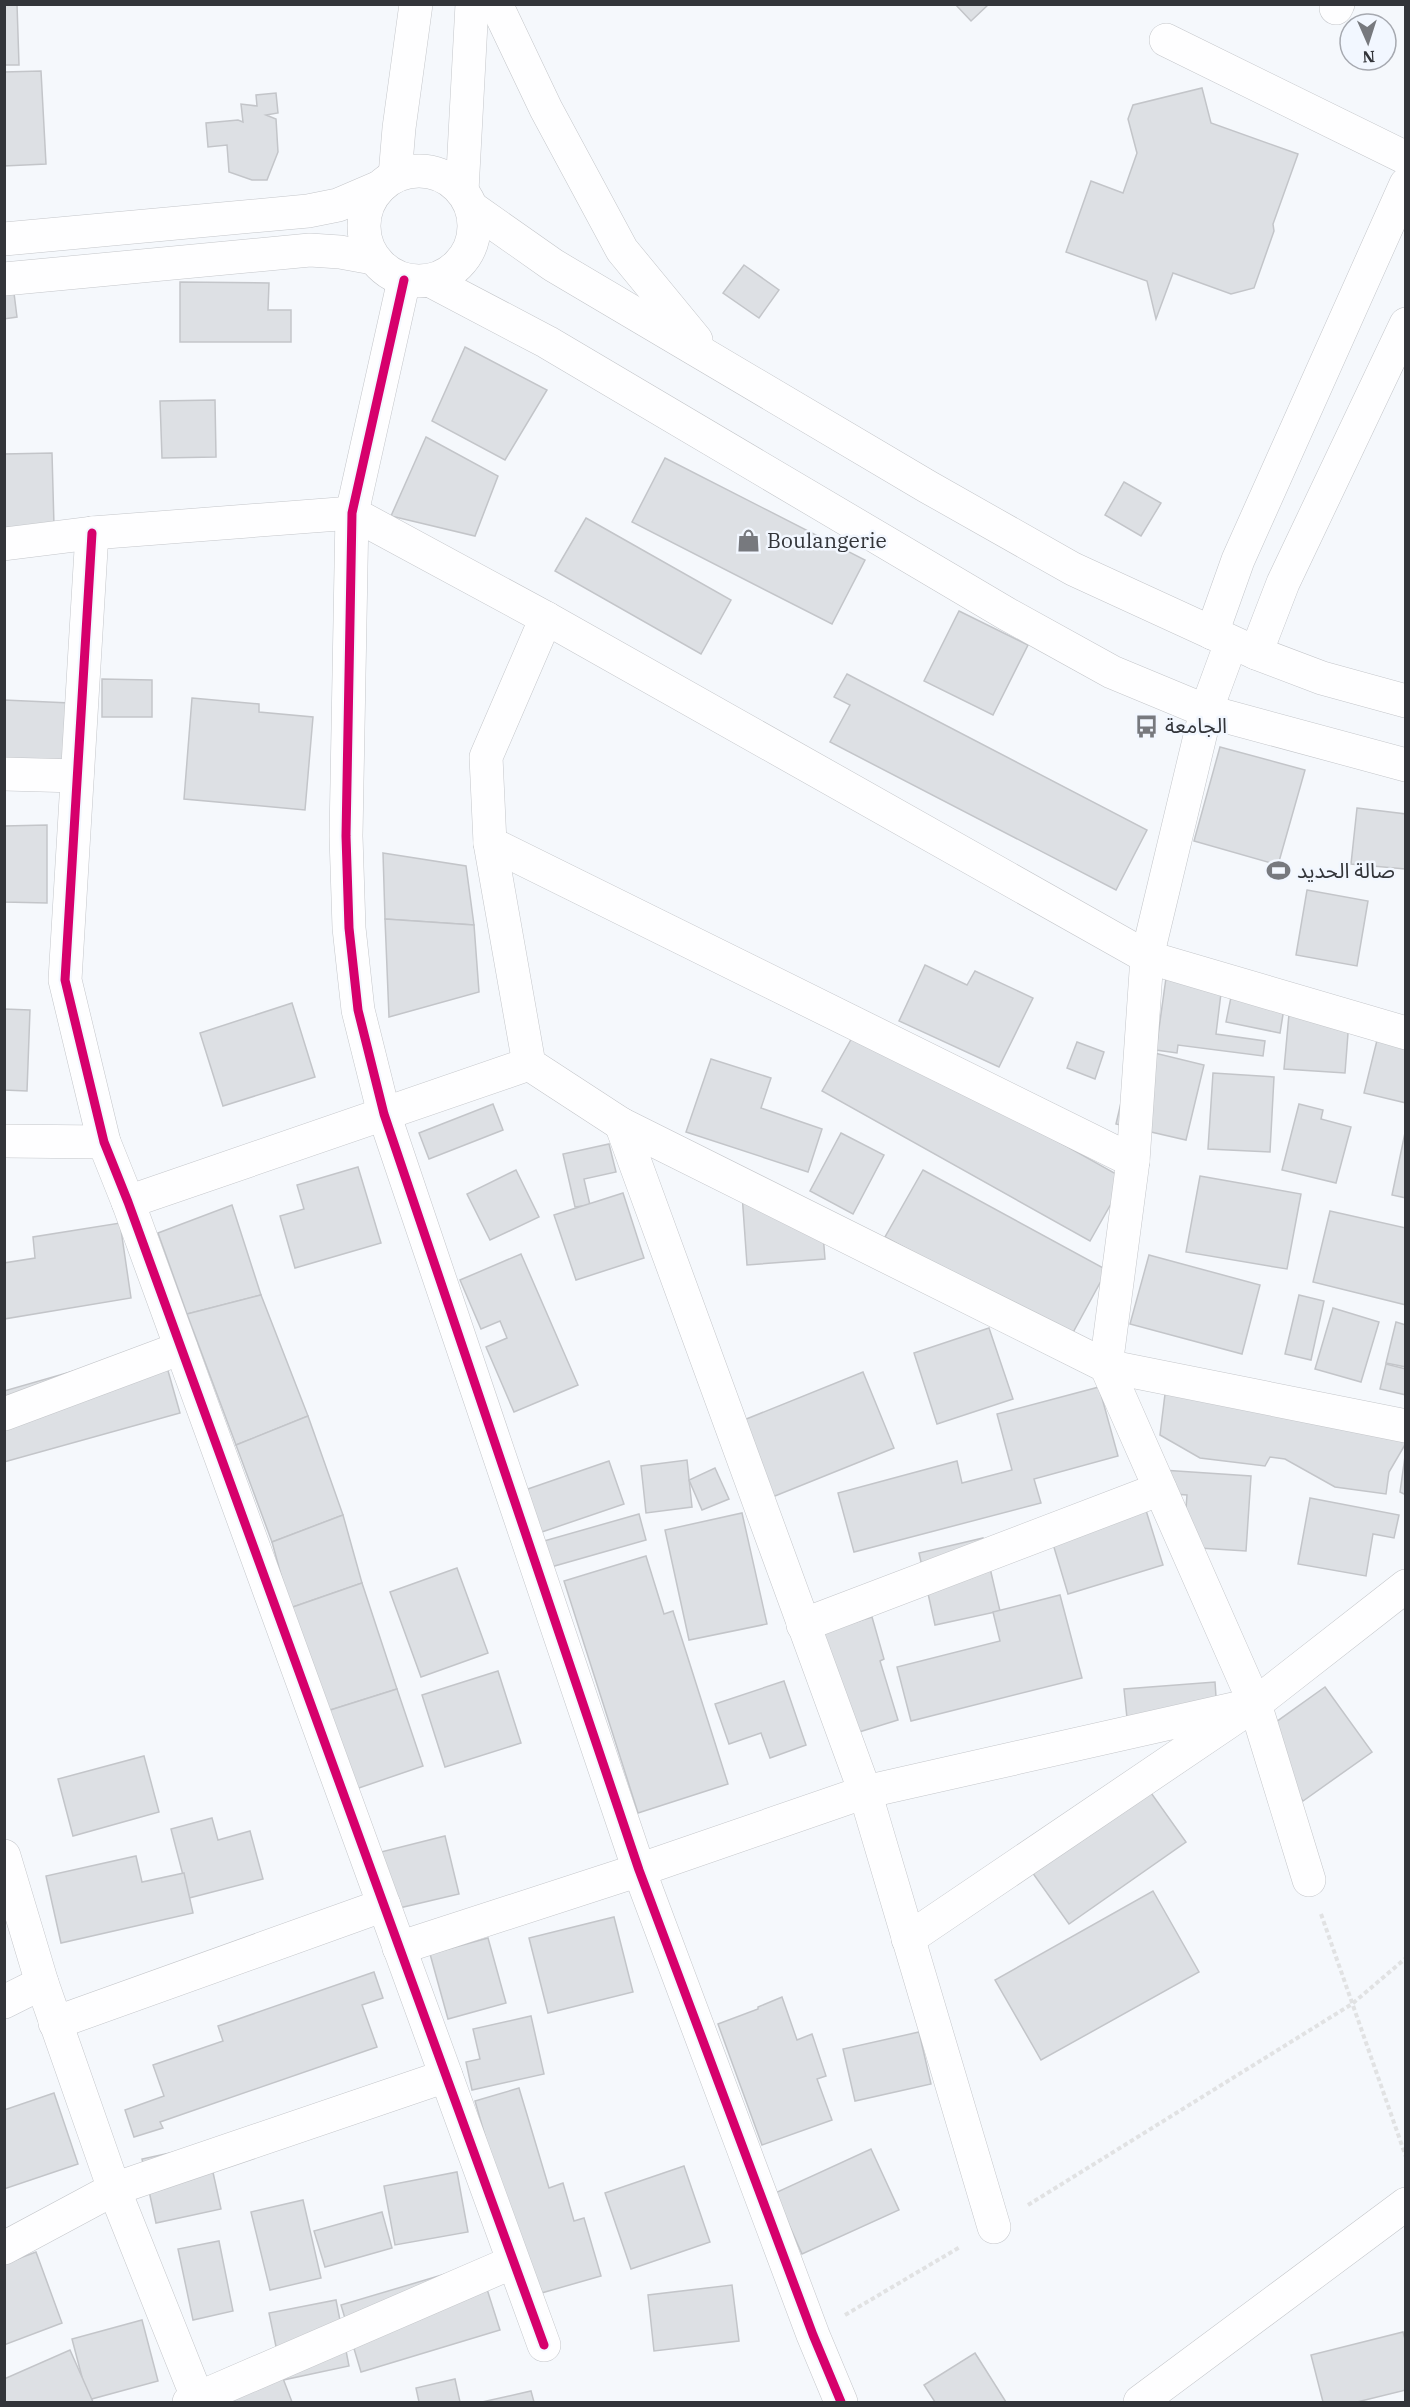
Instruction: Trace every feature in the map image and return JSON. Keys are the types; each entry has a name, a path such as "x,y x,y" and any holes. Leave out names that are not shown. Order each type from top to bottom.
{"street":[{"path":"416,4 399,128 387,182 368,203 364,222 365,241 373,258 387,272 418,281 547,342 1008,614 1112,672 1206,711 1406,765"},
{"path":"418,281 448,274 463,262 472,245 475,226 467,199 472,4"},
{"path":"496,4 546,109 622,250 711,357"},
{"path":"1166,40 1406,158"},
{"path":"4,239 308,211 338,205 413,171 432,172 448,179 467,199 553,265 908,475 1073,569 1233,643 1322,678 1406,701"},
{"path":"1233,643 1238,560 1406,184"},
{"path":"4,279 310,250 373,258"},
{"path":"418,281 352,513 346,836 349,928 358,1010 384,1114 639,1870 813,2335 841,2403"},
{"path":"1310,1880 1255,1704 1106,1365 1133,1161 1147,957 1206,711 1233,643 1283,583 1406,324"},
{"path":"4,544 92,533 352,513 546,618 1147,957 1406,1033"},
{"path":"1254,524 1300,547"},
{"path":"92,533 65,980 104,1142 128,1202 544,2345"},
{"path":"546,618 486,757 490,843 529,1064 621,1124 1106,1365 1406,1426"},
{"path":"4,774 77,776"},
{"path":"490,843 1133,1161"},
{"path":"128,1202 529,1064"},
{"path":"621,1124 865,1792 994,2227"},
{"path":"4,1141 104,1142"},
{"path":"4,1414 181,1348"},
{"path":"803,1625 1160,1488"},
{"path":"908,1939 1255,1704 1406,1586"},
{"path":"399,1948 639,1870 865,1792 1255,1704"},
{"path":"4,1856 55,2023 114,2189 195,2401 513,2262"},
{"path":"55,2023 384,1905"},
{"path":"4,2002 42,1983"},
{"path":"4,2248 114,2189 446,2076"},
{"path":"1150,2400 1406,2204"}],"path":[{"path":"1310,1880 1406,2157"},
{"path":"813,2335 994,2227 1352,2004 1406,1958"}],"building":[{"path":"4,4 17,4 19,65 4,65"},
{"path":"955,4 989,4 971,21"},
{"path":"41,71 46,164 4,166 4,72"},
{"path":"1202,88 1211,123 1298,154 1273,224 1274,231 1254,288 1231,294 1173,273 1156,319 1147,281 1066,252 1091,181 1123,193 1137,153 1128,119 1133,105"},
{"path":"276,93 278,113 266,115 276,119 278,152 267,180 252,180 229,172 227,145 208,147 206,123 238,120 243,122 241,104 257,106 256,95"},
{"path":"744,265 779,290 759,318 723,293"},
{"path":"180,282 269,283 268,310 291,310 291,342 180,342"},
{"path":"13,285 17,317 4,319 4,286"},
{"path":"465,347 547,390 505,460 432,421"},
{"path":"215,400 216,457 162,458 160,401"},
{"path":"426,437 498,476 475,536 391,516"},
{"path":"52,453 54,526 4,528 4,454"},
{"name":"Boulangerie","path":"665,458 865,560 832,624 632,522"},
{"path":"1124,482 1161,503 1141,536 1105,515"},
{"path":"586,518 731,600 701,654 555,571"},
{"path":"959,611 1028,645 993,715 924,681"},
{"path":"847,674 1147,830 1116,890 830,742 850,705 834,697"},
{"path":"102,679 152,680 152,717 102,717"},
{"path":"192,698 259,704 259,712 313,717 305,810 184,799"},
{"path":"4,700 70,703 67,761 4,758"},
{"path":"1220,747 1305,770 1278,865 1194,841"},
{"path":"1357,808 1406,814 1405,869 1351,864"},
{"path":"47,825 47,903 4,902 4,826"},
{"path":"383,853 466,866 474,925 385,919"},
{"path":"1307,890 1368,901 1357,966 1296,955"},
{"path":"385,919 474,925 479,992 389,1017"},
{"path":"925,965 967,985 975,971 1033,998 999,1067 899,1021"},
{"path":"1166,978 1222,985 1216,1034 1265,1041 1263,1056 1178,1045 1177,1053 1156,1050"},
{"path":"1233,987 1286,996 1280,1033 1226,1022"},
{"path":"292,1003 315,1077 223,1106 200,1033"},
{"path":"1290,1003 1350,1007 1345,1073 1284,1069"},
{"path":"4,1009 30,1010 27,1091 4,1090"},
{"path":"1383,1016 1406,1021 1406,1103 1364,1093"},
{"path":"857,1029 1125,1179 1090,1241 822,1091"},
{"path":"1077,1042 1104,1052 1095,1079 1067,1068"},
{"path":"1134,1048 1204,1065 1186,1140 1116,1124"},
{"path":"711,1059 771,1078 761,1108 822,1129 808,1172 686,1132"},
{"path":"1213,1073 1274,1077 1270,1152 1208,1149"},
{"path":"493,1104 503,1130 429,1159 419,1133"},
{"path":"1299,1104 1323,1110 1321,1119 1351,1127 1336,1183 1282,1170"},
{"path":"1406,1128 1406,1198 1392,1195"},
{"path":"841,1133 884,1155 853,1214 810,1191"},
{"path":"609,1144 616,1172 584,1179 590,1205 575,1207 563,1154"},
{"path":"358,1167 381,1243 295,1268 280,1216 304,1209 297,1185"},
{"path":"516,1170 539,1217 490,1240 467,1194"},
{"path":"923,1170 1107,1270 1070,1338 885,1237"},
{"path":"1200,1176 1301,1194 1287,1269 1186,1252"},
{"path":"623,1193 644,1258 576,1280 554,1215"},
{"path":"742,1194 821,1209 825,1259 747,1265"},
{"path":"232,1205 261,1295 187,1314 158,1233"},
{"path":"1330,1211 1406,1228 1406,1305 1313,1282"},
{"path":"120,1223 131,1298 4,1319 4,1263 35,1258 33,1237"},
{"path":"521,1254 578,1385 514,1412 486,1347 507,1338 500,1321 481,1329 460,1280"},
{"path":"1149,1255 1260,1285 1242,1354 1130,1324"},
{"path":"261,1295 308,1416 236,1445 187,1314"},
{"path":"1299,1295 1324,1301 1311,1360 1285,1354"},
{"path":"1333,1308 1379,1322 1361,1382 1315,1369"},
{"path":"1396,1322 1406,1325 1406,1367 1386,1363"},
{"path":"989,1328 1013,1399 937,1424 914,1353"},
{"path":"161,1346 180,1413 4,1462 4,1391"},
{"path":"1386,1364 1406,1369 1406,1395 1380,1389"},
{"path":"863,1372 894,1448 765,1500 734,1424"},
{"path":"1166,1386 1406,1431 1406,1443 1389,1472 1386,1494 1335,1487 1285,1459 1270,1457 1265,1466 1200,1458 1160,1435"},
{"path":"1099,1387 1118,1456 1034,1479 1041,1503 854,1552 838,1493 957,1461 962,1483 1012,1470 997,1414"},
{"path":"308,1416 343,1515 272,1542 236,1445"},
{"path":"1406,1449 1406,1495 1400,1492"},
{"path":"687,1460 692,1507 646,1513 641,1466"},
{"path":"609,1461 624,1504 536,1534 522,1491"},
{"path":"715,1468 729,1499 702,1510 689,1480"},
{"path":"1162,1470 1251,1476 1246,1551 1183,1547 1187,1495 1160,1493"},
{"path":"1310,1498 1399,1515 1394,1538 1373,1534 1366,1576 1298,1564"},
{"path":"1144,1504 1163,1565 1068,1594 1050,1534"},
{"path":"742,1513 767,1624 689,1640 665,1530"},
{"path":"639,1514 646,1540 551,1567 544,1541"},
{"path":"343,1515 362,1583 290,1608 272,1542"},
{"path":"983,1538 1000,1611 935,1625 919,1553"},
{"path":"646,1556 664,1614 673,1611 728,1784 638,1813 564,1581"},
{"path":"457,1568 488,1653 421,1677 390,1592"},
{"path":"362,1583 397,1689 324,1712 290,1608"},
{"path":"1060,1595 1082,1678 911,1721 897,1667 1000,1641 993,1612"},
{"path":"872,1617 884,1659 880,1661 898,1720 843,1737 813,1635"},
{"path":"498,1671 521,1743 445,1767 422,1695"},
{"path":"784,1681 806,1745 770,1758 761,1733 729,1744 715,1704"},
{"path":"1215,1682 1217,1711 1127,1718 1124,1689"},
{"path":"1325,1687 1372,1752 1303,1801 1255,1737"},
{"path":"397,1689 423,1766 350,1791 324,1712"},
{"path":"144,1756 159,1812 73,1836 58,1779"},
{"path":"1139,1776 1186,1842 1069,1924 1022,1858"},
{"path":"212,1818 218,1840 250,1831 263,1879 189,1898 171,1829"},
{"path":"445,1836 459,1894 395,1909 381,1852"},
{"path":"136,1856 142,1882 184,1873 193,1913 61,1943 46,1876"},
{"path":"1153,1891 1199,1972 1041,2060 995,1980"},
{"path":"614,1917 633,1992 548,2013 529,1938"},
{"path":"488,1938 506,2003 448,2019 430,1954"},
{"path":"374,1972 383,1998 362,2005 377,2047 160,2122 163,2128 134,2137 125,2110 164,2096 153,2065 223,2041 218,2026"},
{"path":"782,1997 797,2040 812,2034 826,2076 817,2079 832,2120 762,2145 718,2024"},
{"path":"531,2016 544,2074 472,2090 466,2062 480,2059 473,2029"},
{"path":"919,2032 931,2084 855,2101 843,2049"},
{"path":"519,2088 549,2188 563,2183 574,2221 584,2218 601,2276 531,2296 475,2101"},
{"path":"54,2093 78,2164 4,2189 4,2110"},
{"path":"207,2145 221,2209 156,2223 142,2159"},
{"path":"871,2149 899,2210 802,2254 775,2193"},
{"path":"684,2166 710,2242 631,2269 605,2193"},
{"path":"457,2172 468,2232 395,2245 384,2186"},
{"path":"303,2200 321,2278 270,2290 251,2212"},
{"path":"382,2212 392,2248 325,2267 314,2231"},
{"path":"219,2241 233,2311 193,2320 178,2249"},
{"path":"36,2252 62,2323 4,2345 4,2264"},
{"path":"479,2264 500,2330 361,2372 341,2305"},
{"path":"732,2285 739,2341 654,2351 648,2295"},
{"path":"336,2300 349,2366 283,2380 269,2313"},
{"path":"142,2320 158,2381 88,2400 72,2339"},
{"path":"1403,2332 1406,2343 1406,2390 1357,2402 1323,2402 1311,2355"},
{"path":"70,2350 93,2402 4,2402 4,2379"},
{"path":"975,2353 1006,2402 935,2402 924,2385"},
{"path":"279,2368 292,2402 231,2402 225,2389"},
{"path":"455,2379 460,2402 419,2402 416,2388"},
{"path":"531,2391 534,2402 482,2402"}],"cycle path":[{"path":"404,280 352,513 346,836 349,928 358,1010 384,1114 639,1870 813,2335 841,2402"},
{"path":"92,533 65,980 104,1142 128,1202 544,2345"}],"place":[{"name":"Boulangerie","path":"749,541"},
{"name":"الجامعة","path":"1147,726"},
{"name":"صالة الحديد","path":"1279,871"}]}
